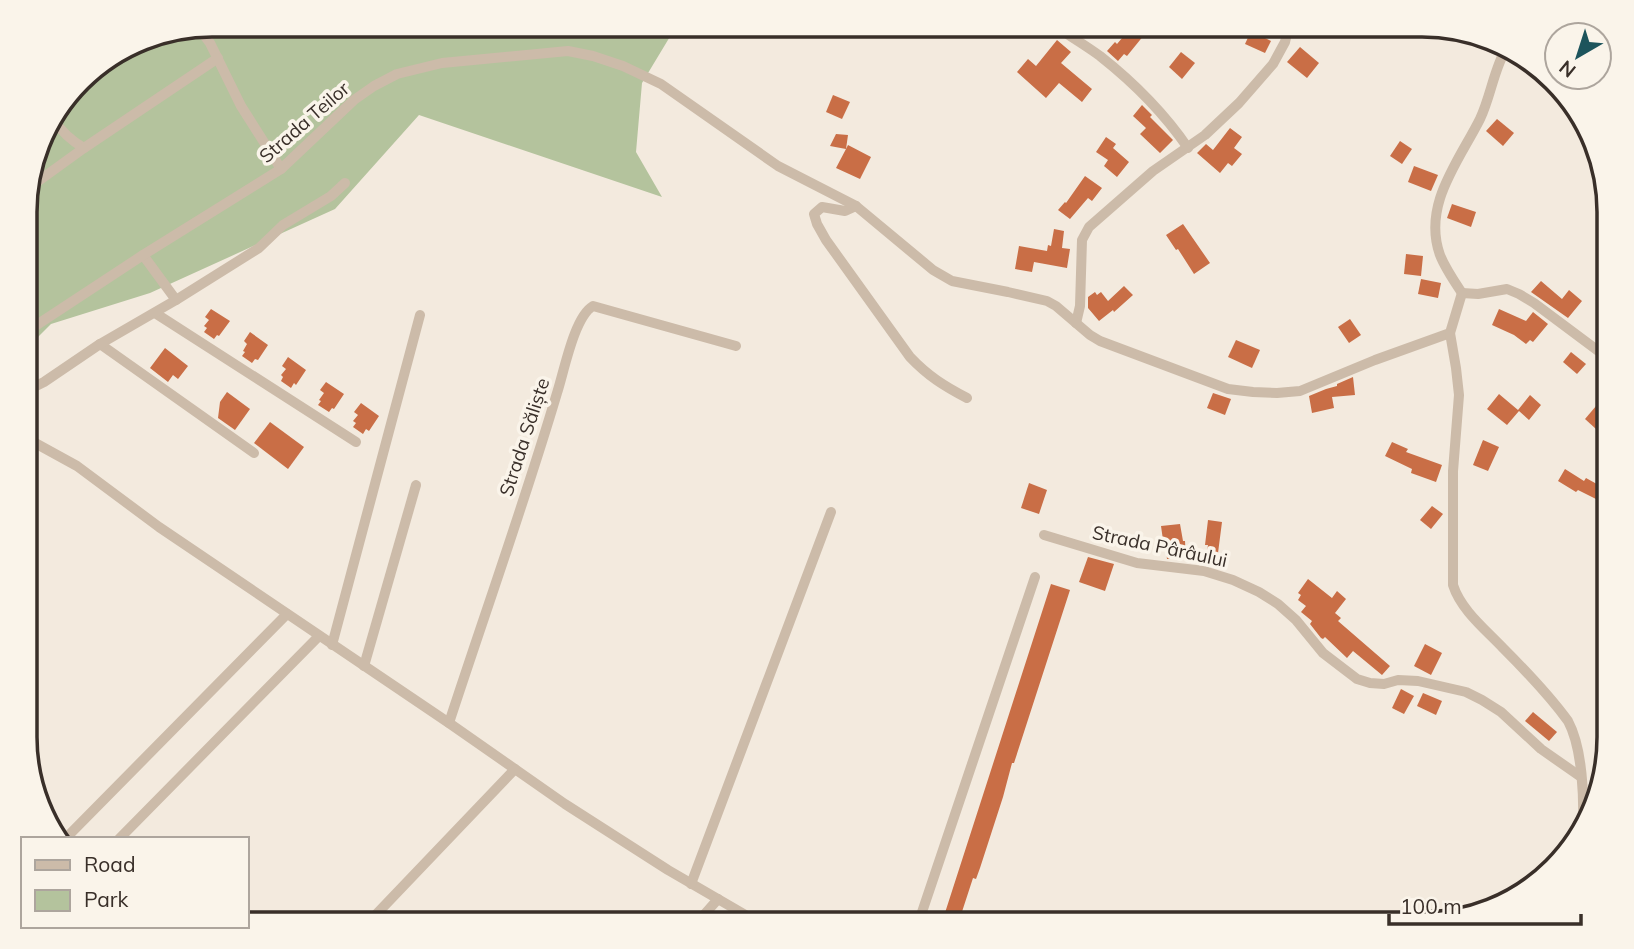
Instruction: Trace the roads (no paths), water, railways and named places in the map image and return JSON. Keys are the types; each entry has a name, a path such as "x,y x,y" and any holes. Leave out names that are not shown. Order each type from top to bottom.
{"street":[{"path":"206,37 241,106 281,169"},
{"path":"1072,37 1118,71 1160,112 1188,148"},
{"path":"1076,323 1080,306 1082,240 1089,227 1153,171 1205,135 1273,64 1286,37"},
{"name":"Strada Teilor","path":"37,325 281,169 354,100 397,74 442,63 568,51 623,66 661,84 778,166 856,206 933,270 951,281 1047,301 1100,341 1228,389 1253,393 1300,391 1450,333"},
{"path":"1503,57 1480,118 1441,194 1435,219 1435,237 1440,255 1462,293 1450,333 1459,395 1453,471 1453,585 1467,610 1569,721 1574,732 1584,804"},
{"path":"40,180 218,58"},
{"path":"59,127 71,141 84,148"},
{"path":"37,386 259,248 283,225 331,197 345,183"},
{"path":"856,206 845,211 822,206 817,209 814,214 826,240 910,357 939,384 967,398"},
{"path":"143,256 176,300"},
{"path":"1462,293 1478,294 1507,289 1519,294 1597,350"},
{"name":"Strada Săliște","path":"449,723 582,316 593,306 736,346"},
{"path":"155,313 356,442"},
{"path":"332,645 420,315"},
{"path":"100,345 254,453"},
{"path":"37,444 77,466 159,527 625,843 740,912"},
{"path":"365,666 416,485"},
{"path":"691,884 831,512"},
{"name":"Strada Pârâului","path":"1044,535 1137,563 1203,571 1233,580 1278,604 1296,620 1323,653 1357,679 1384,684 1398,680 1418,681 1465,692 1500,712 1541,749 1581,777"},
{"path":"922,912 1035,577"},
{"path":"68,836 288,614"},
{"path":"120,837 320,636"},
{"path":"380,912 515,769"},
{"path":"707,912 718,899"}]}
